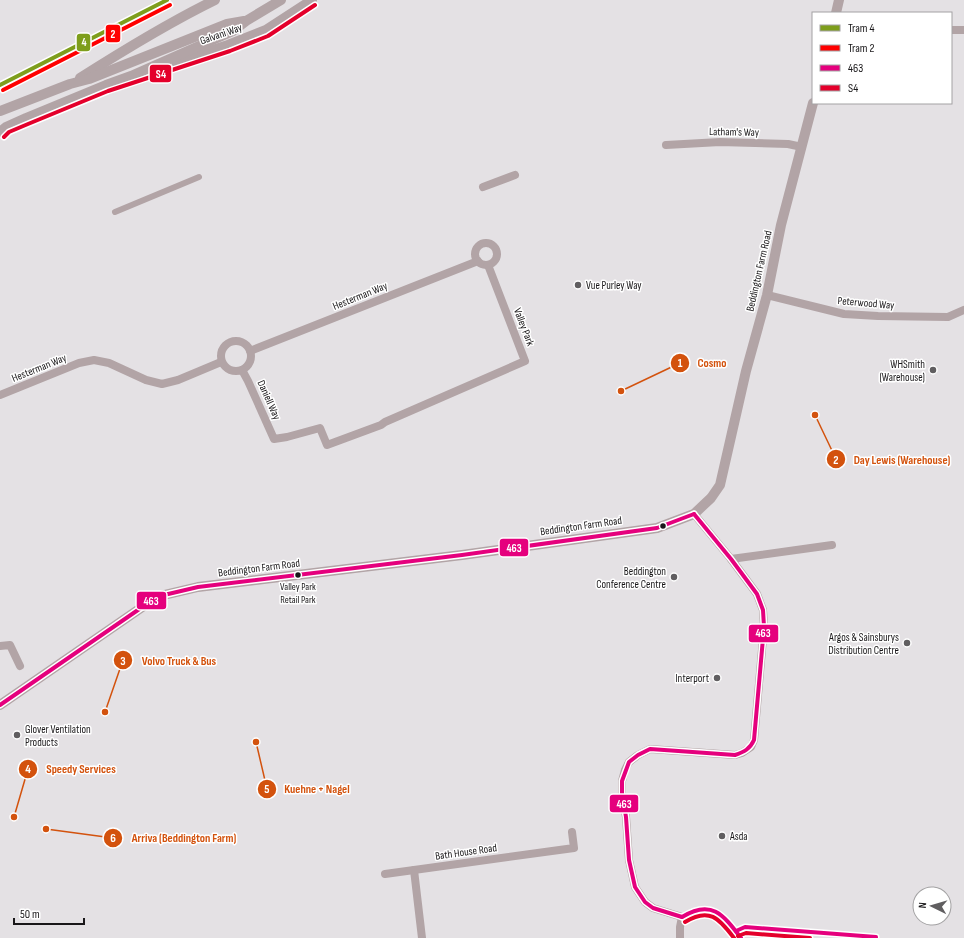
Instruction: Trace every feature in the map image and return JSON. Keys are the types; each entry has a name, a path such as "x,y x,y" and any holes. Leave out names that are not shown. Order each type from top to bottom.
{"street":[{"path":"70,84 134,44 179,18 215,0"},
{"path":"0,132 26,118 131,76 233,31 246,21 281,0"},
{"name":"Galvani Way","path":"131,76 228,45 266,30 312,0"},
{"path":"836,12 838,0"},
{"path":"0,111 70,84 89,79 227,24 246,21"},
{"path":"952,30 964,30"},
{"name":"Beddington Farm Road","path":"0,705 151,601 164,596 198,587 462,555 657,528 694,514 711,498 720,485 746,371 767,295 782,225 813,104"},
{"name":"Latham's Way","path":"666,145 676,143 720,142 788,144 802,147"},
{"path":"483,188 515,175"},
{"path":"116,212 199,177"},
{"path":"489,243 495,247 497,254 495,260 488,264 478,261 475,255 477,248 482,244 489,243"},
{"name":"Hesterman Way","path":"250,351 478,261"},
{"name":"Valley Park","path":"274,439 320,428 327,444 374,428 525,361 488,264"},
{"name":"Peterwood Way","path":"767,295 844,314 948,317 964,310"},
{"path":"229,342 240,342 247,346 250,351 251,358 248,365 242,370 236,372 230,371 224,367 221,362 221,353 223,348 229,342"},
{"name":"Hesterman Way","path":"0,395 79,363 94,360 109,363 146,380 162,384 178,380 221,362"},
{"name":"Daniell Way","path":"242,370 274,439"},
{"path":"680,938 682,917 652,908 645,902 635,887 629,860 622,781 629,762 638,755 650,749 735,755 742,753 751,747 754,740 764,627 763,610 757,594 731,559 694,514"},
{"path":"731,559 832,545"},
{"path":"0,646 10,645 20,666"},
{"name":"Bath House Road","path":"414,870 574,848 572,832"},
{"path":"385,874 414,870 422,938"}],"tram line":[{"name":"4","path":"0,85 167,0"},
{"name":"2","path":"3,90 170,5"}],"transit line":[{"name":"S4","path":"4,137 9,132 108,91 230,51 268,36 315,5"},
{"name":"463","path":"0,705 151,601 164,595 198,587 462,555 657,528 694,514"},
{"name":"463","path":"682,917 653,908 645,902 635,887 629,860 622,781 629,762 638,755 650,749 735,755 749,748 754,740 764,627 763,610 757,594 731,559 694,514"},
{"name":"463","path":"682,917 701,909 709,909 722,916 741,938"},
{"name":"S4","path":"685,922 701,915 707,915 718,920 734,938"},
{"name":"463","path":"736,931 745,927 876,937"},
{"name":"S4","path":"738,936 746,933 810,938"}],"place":[{"name":"Vue Purley Way","path":"578,285"},
{"name":"WHSmith (Warehouse)","path":"933,370"},
{"name":"Cosmo","path":"621,391"},
{"name":"Day Lewis (Warehouse)","path":"815,415"},
{"name":"Valley Park Retail Park","path":"298,575"},
{"name":"Beddington Conference Centre","path":"674,577"},
{"name":"Argos & Sainsburys Distribution Centre","path":"907,643"},
{"name":"Interport","path":"717,678"},
{"name":"Volvo Truck & Bus","path":"105,712"},
{"name":"Glover Ventilation Products","path":"17,735"},
{"name":"Kuehne + Nagel","path":"256,742"},
{"name":"Speedy Services","path":"14,817"},
{"name":"Arriva (Beddington Farm)","path":"46,829"},
{"name":"Asda","path":"722,836"}]}
